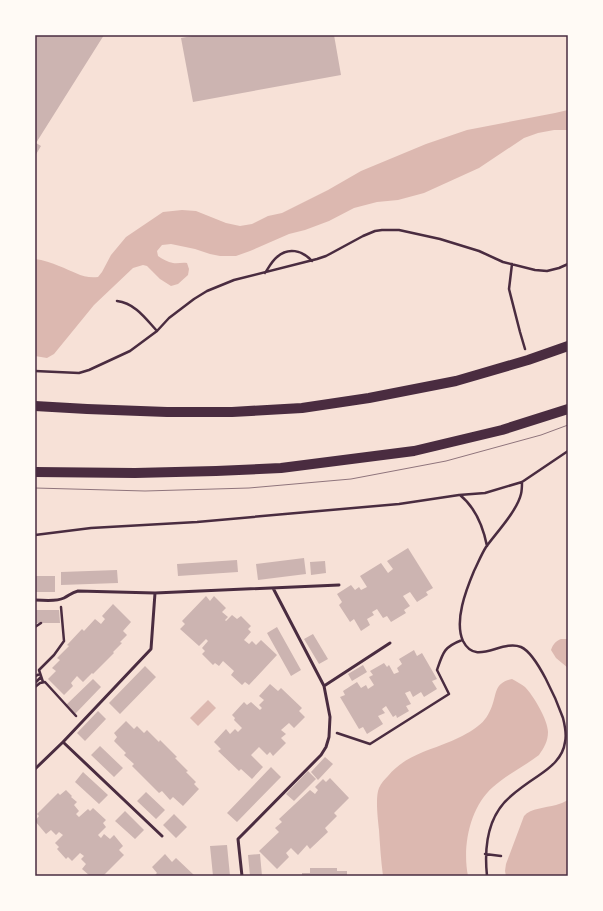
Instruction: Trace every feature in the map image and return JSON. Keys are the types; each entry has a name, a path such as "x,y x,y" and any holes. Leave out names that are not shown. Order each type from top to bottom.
{"main road":[{"path":"35,406 182,412 232,412 302,408 369,398 456,381 528,360 568,346"},
{"path":"35,472 216,472 281,468 414,451 502,430 568,409"}],"lane":[{"path":"35,600 58,600 65,598 72,592 78,590 155,593 339,585"},
{"path":"242,876 238,839 321,755 326,747 329,737 330,718 324,686 273,588"},
{"path":"35,769 63,742 151,649 155,593"},
{"path":"324,686 390,643"},
{"path":"63,742 162,836"}],"path":[{"path":"35,371 79,373 89,370 130,351 157,331 169,318 207,291 234,280 312,261 326,256 375,231 399,230 440,239 479,251 504,262 535,270 547,271 568,264"},
{"path":"264,273 278,256 283,252 290,250 296,250 306,255 312,261"},
{"path":"512,264 510,289 528,360"},
{"path":"117,301 131,306 157,331"},
{"path":"35,535 91,528 197,522 399,504 459,495 485,493 522,482 568,451"},
{"path":"487,876 486,854 489,832 497,811 510,796 546,771 557,760 564,750 566,736 563,719 547,682 534,659 528,652 520,646 510,645 478,653 470,650 462,640 460,625 463,600 487,546 503,526 521,496 522,482"},
{"path":"459,495 467,501 475,512 482,528 487,546"},
{"path":"42,682 39,670 54,655 64,641 60,599"},
{"path":"35,627 40,623"},
{"path":"329,731 370,744 449,694 437,670 444,650 452,644 462,640"},
{"path":"35,676 41,676"},
{"path":"35,683 41,676"},
{"path":"42,682 45,682 82,722"},
{"path":"35,687 42,682"},
{"path":"486,854 501,856"}],"shaded area":[{"path":"568,110 568,130 554,130 538,133 524,138 479,168 424,193 398,200 377,202 354,208 329,221 289,234 236,256 220,256 171,244 162,245 157,251 158,256 173,263 187,263 189,269 188,275 178,284 171,286 160,279 147,266 143,265 133,268 94,305 54,354 47,358 35,356 35,259 50,263 83,276 98,277 111,255 126,237 163,212 182,210 196,211 226,223 240,226 252,224 268,216 282,213 328,190 361,171 426,144 467,130"},
{"path":"561,639 568,639 568,668 556,658 551,650 555,643"},
{"path":"512,679 525,687 536,702 546,721 548,732 547,738 539,755 493,787 485,795 479,805 473,816 467,840 466,864 468,876 383,876 377,803 378,792 381,784 396,768 408,759 473,730 485,720 490,712 499,686 502,683"},
{"path":"208,700 216,708 198,726 190,718"},
{"path":"568,800 568,876 506,876 506,864 524,816 530,811 558,805"}],"building":[{"path":"35,35 104,35 36,143 41,146 35,156"},
{"path":"198,35 334,35 341,75 193,102 181,38"},
{"path":"408,548 433,588 426,592 428,595 417,602 410,592 403,596 410,606 404,610 406,613 391,622 387,616 383,618 377,609 372,612 374,615 367,619 370,625 361,631 354,619 350,622 339,605 342,602 337,594 351,585 355,590 359,587 361,590 367,587 360,576 381,563 388,573 393,569 387,561"},
{"path":"304,558 306,574 258,580 256,564"},
{"path":"237,560 238,572 178,576 177,564"},
{"path":"325,561 326,573 311,575 310,562"},
{"path":"117,570 118,583 61,585 61,572"},
{"path":"35,576 55,576 55,592 35,592"},
{"path":"206,596 210,601 214,596 226,608 222,612 228,617 225,620 226,621 232,615 237,619 241,616 251,626 248,629 251,632 244,640 249,644 252,641 256,645 261,640 277,655 249,685 245,682 242,685 231,675 234,671 223,661 219,666 215,663 213,665 202,654 205,651 202,648 208,641 206,639 199,646 180,629 185,624 182,621"},
{"path":"113,604 131,622 123,631 127,635 120,642 122,643 113,652 114,653 93,674 92,673 83,682 77,676 71,683 73,686 64,695 48,679 56,671 52,668 60,660 57,658 69,646 67,645 82,629 84,631 95,619 101,624 105,619 102,616"},
{"path":"35,610 59,610 60,623 35,623"},
{"path":"277,627 301,670 291,676 267,633"},
{"path":"313,634 328,659 319,664 304,639"},
{"path":"414,650 417,656 422,653 437,679 432,681 437,689 424,697 421,692 413,697 410,691 405,693 411,704 406,706 409,711 397,718 396,715 393,717 386,706 382,709 385,713 378,716 383,724 367,734 363,727 359,729 340,697 345,695 343,691 357,682 361,688 366,685 368,689 374,685 369,677 373,675 370,671 384,663 387,667 389,665 394,674 399,672 397,668 402,664 399,659"},
{"path":"363,665 367,672 352,681 348,674"},
{"path":"145,666 156,677 120,714 109,703"},
{"path":"93,679 101,687 75,714 66,705"},
{"path":"270,684 278,691 281,688 302,708 299,711 305,717 294,728 289,723 281,730 286,734 281,738 286,743 273,756 270,752 267,755 259,747 251,755 263,767 252,779 241,769 239,771 218,751 221,749 214,742 226,729 230,734 235,729 238,732 242,728 234,720 235,718 232,715 244,702 247,705 251,702 260,710 262,708 259,705 264,700 259,696"},
{"path":"98,711 106,719 85,741 77,733"},
{"path":"126,721 134,729 137,726 144,733 147,730 159,742 160,740 177,757 175,758 188,771 186,772 196,782 194,784 199,789 183,806 173,797 170,800 162,791 159,793 132,766 134,764 124,755 126,753 114,741 117,737 114,733"},
{"path":"100,746 123,768 114,777 91,755"},
{"path":"325,757 333,764 318,780 311,772"},
{"path":"271,767 281,777 237,822 227,813"},
{"path":"308,771 316,779 294,801 286,794"},
{"path":"83,772 108,795 99,804 75,782"},
{"path":"330,778 349,798 334,813 337,816 325,828 328,832 310,849 307,845 298,855 291,848 286,853 289,857 277,869 259,851 279,832 275,828 282,822 279,819 310,790 315,794 318,790 315,787 323,779 326,782"},
{"path":"66,790 77,802 74,805 79,811 76,814 79,817 88,809 90,811 93,808 106,820 103,823 106,827 98,835 101,838 104,834 110,839 114,835 123,846 119,850 124,855 103,876 90,876 82,869 86,864 81,859 84,856 80,853 72,861 68,857 66,859 57,849 59,847 55,843 63,835 59,832 56,835 51,830 46,834 35,821 39,816 37,814 58,793 60,795"},
{"path":"146,792 165,810 156,819 137,801"},
{"path":"125,811 144,830 135,839 115,821"},
{"path":"174,814 187,827 176,838 163,825"},
{"path":"227,845 230,876 213,876 210,846"},
{"path":"165,854 172,862 176,858 195,876 154,876 157,873 152,867"},
{"path":"260,854 262,876 250,876 248,855"},
{"path":"310,868 337,868 337,871 347,871 347,876 302,876 302,873 310,873"}],"tram line":[{"path":"35,488 145,491 249,488 351,479 446,461 541,435 568,425"}]}
